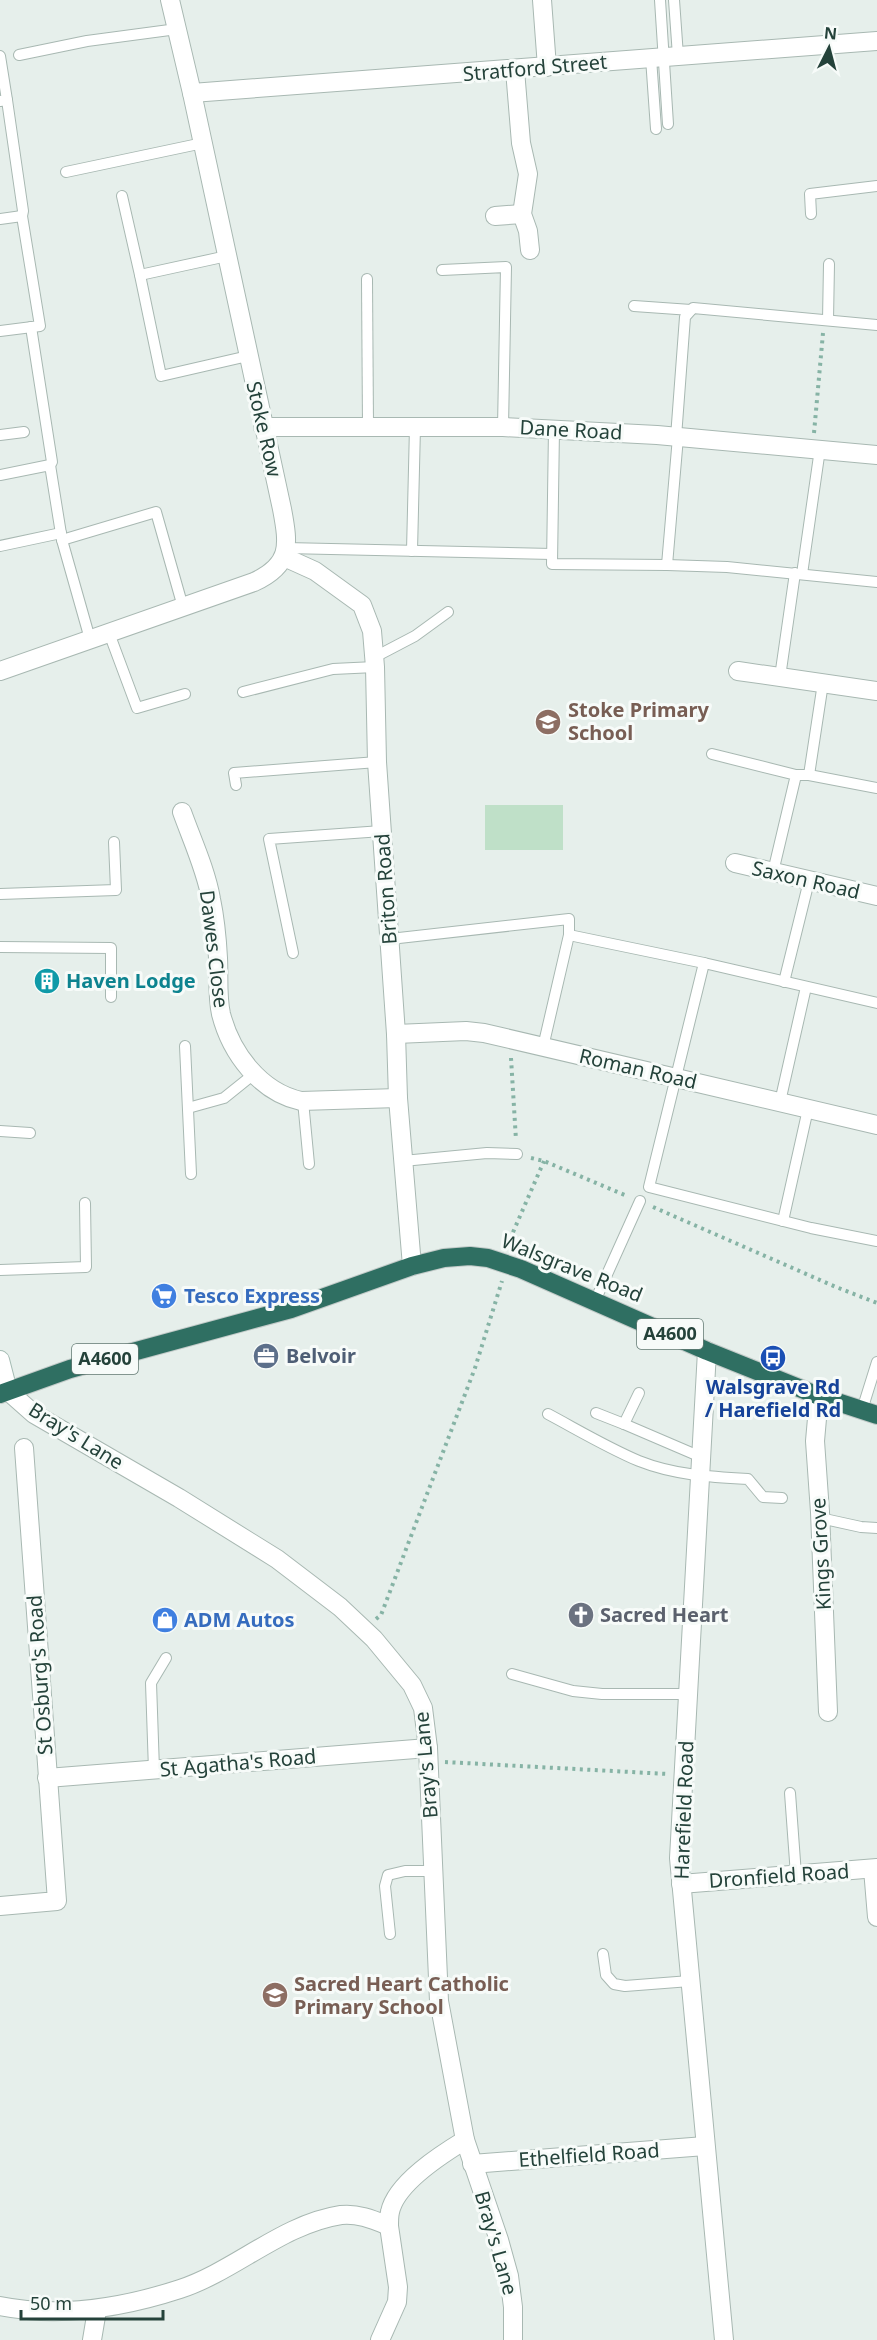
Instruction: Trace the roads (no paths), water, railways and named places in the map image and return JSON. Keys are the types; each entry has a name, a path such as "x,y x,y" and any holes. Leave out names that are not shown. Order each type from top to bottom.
{"highway":[{"name":"Walsgrave Road","path":"4,1392 70,1368 291,1309 412,1266 462,1256 504,1262 707,1351 819,1396 870,1412"}],"street":[{"name":"Stoke Row","path":"170,0 282,509 286,530 285,552"},
{"path":"542,0 547,67"},
{"name":"Stratford Street","path":"192,93 877,41"},
{"path":"515,70 522,143 528,174 522,214 528,231 530,250"},
{"path":"495,216 522,214"},
{"name":"Dane Road","path":"263,427 554,429 677,437 877,455"},
{"path":"0,671 272,574 285,552"},
{"name":"Briton Road","path":"285,552 362,605 372,631 377,762 396,1034 398,1098 412,1266"},
{"path":"738,671 877,691"},
{"name":"Dawes Close","path":"182,812 211,897 218,956 221,1015 227,1032 244,1062 262,1082 280,1094 303,1101 398,1098"},
{"name":"Saxon Road","path":"735,863 877,896"},
{"name":"Roman Road","path":"396,1034 466,1031 484,1033 877,1125"},
{"name":"Harefield Road","path":"707,1351 679,1858 724,2340"},
{"path":"0,1360 4,1392"},
{"name":"Bray's Lane","path":"4,1392 34,1414 179,1498 278,1559 314,1586 363,1629 412,1685 423,1708 429,1755 439,2001 465,2140 509,2276 513,2307 513,2340"},
{"name":"Kings Grove","path":"819,1396 815,1441 828,1712"},
{"name":"St Osburg's Road","path":"0,1906 57,1901 24,1448"},
{"name":"St Agatha's Road","path":"47,1778 429,1755"},
{"path":"875,1869 877,1917"},
{"name":"Dronfield Road","path":"681,1884 875,1869"},
{"path":"380,2340 397,2302 398,2288 389,2226 390,2211 407,2185 438,2156 465,2140"},
{"name":"Ethelfield Road","path":"472,2164 705,2146"},
{"path":"0,2306 48,2311 97,2310 181,2289 319,2221 342,2215 364,2216 389,2226"},
{"path":"92,2340 97,2310"}],"lane":[{"path":"660,0 668,124"},
{"path":"656,129 674,0"},
{"path":"19,55 87,41 177,29"},
{"path":"0,56 3,100 23,211 40,326 0,331"},
{"path":"66,172 203,143"},
{"path":"811,214 810,194 877,186"},
{"path":"122,196 161,376 248,356"},
{"path":"0,219 22,216"},
{"path":"140,275 227,256"},
{"path":"826,320 830,264"},
{"path":"442,270 506,267 503,427"},
{"path":"367,279 368,427"},
{"path":"634,306 734,311 877,325"},
{"path":"667,565 685,317 691,310"},
{"path":"31,327 62,537 90,639"},
{"path":"412,550 415,427"},
{"path":"554,429 552,564 727,567 877,582"},
{"path":"0,435 24,432"},
{"path":"780,677 799,574 816,449"},
{"path":"0,475 50,465"},
{"path":"0,546 62,537 156,512 183,607"},
{"path":"285,552 412,550 552,554"},
{"path":"243,692 333,669 374,662 448,612"},
{"path":"109,633 137,708 185,694"},
{"path":"809,774 823,683"},
{"path":"712,754 796,775 809,774 877,788"},
{"path":"237,786 234,773 377,762"},
{"path":"773,872 796,775"},
{"path":"292,953 288,921 269,839 382,831"},
{"path":"0,894 116,890 114,843"},
{"path":"784,982 809,881"},
{"path":"390,939 569,919 569,934 543,1047"},
{"path":"569,934 877,1003"},
{"path":"0,947 111,948 111,997"},
{"path":"704,963 650,1188 783,1221 877,1241"},
{"path":"780,1102 806,987"},
{"path":"185,1046 190,1174"},
{"path":"188,1108 224,1098 254,1074"},
{"path":"303,1101 309,1164"},
{"path":"783,1221 808,1109"},
{"path":"0,1131 30,1133"},
{"path":"403,1161 487,1154 517,1154"},
{"path":"595,1301 640,1202"},
{"path":"0,1270 86,1267 85,1203"},
{"path":"870,1412 877,1362"},
{"path":"624,1424 639,1393"},
{"path":"596,1413 701,1457"},
{"path":"548,1414 639,1461 663,1469 700,1476 748,1479 763,1497 782,1498"},
{"path":"820,1518 877,1528"},
{"path":"154,1770 151,1683 166,1658"},
{"path":"512,1674 573,1690 602,1694 689,1694"},
{"path":"790,1794 796,1875"},
{"path":"390,1934 385,1886 388,1875 405,1871 434,1871"},
{"path":"603,1954 606,1975 614,1984 625,1986 690,1981"}],"place":[{"name":"Stoke Primary School","path":"548,722"},
{"name":"Haven Lodge","path":"47,981"},
{"name":"Tesco Express","path":"164,1296"},
{"name":"Belvoir","path":"266,1356"},
{"name":"Walsgrave Rd / Harefield Rd","path":"773,1358"},
{"name":"Sacred Heart","path":"581,1615"},
{"name":"ADM Autos","path":"165,1620"},
{"name":"Sacred Heart Catholic Primary School","path":"275,1995"}]}
